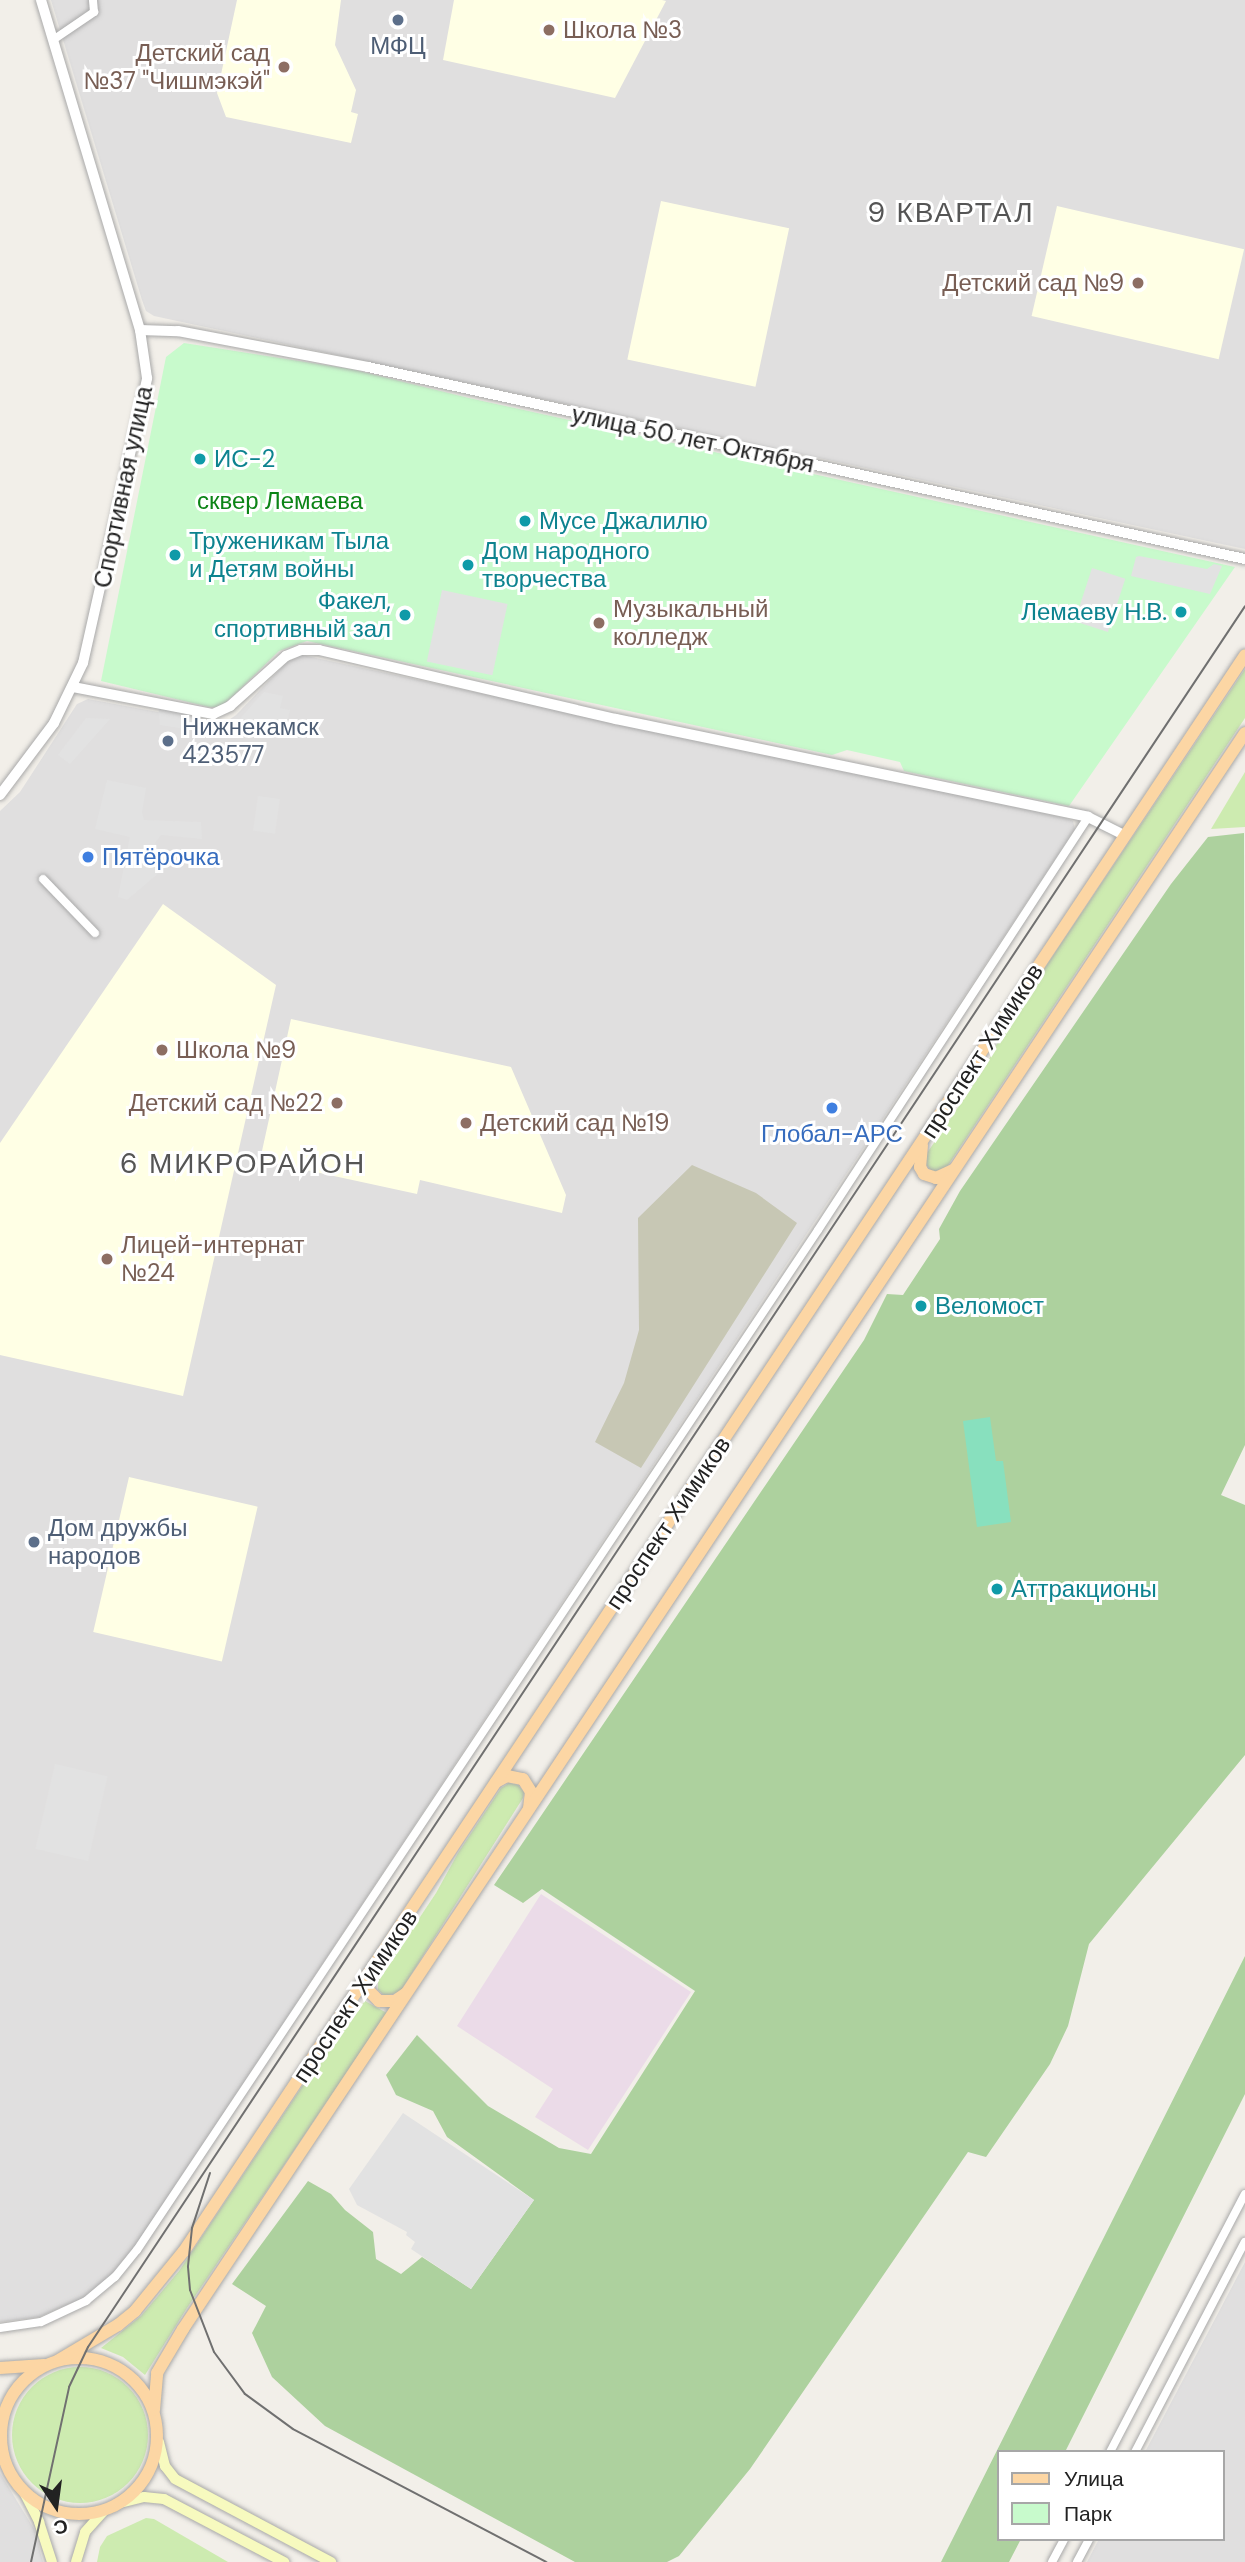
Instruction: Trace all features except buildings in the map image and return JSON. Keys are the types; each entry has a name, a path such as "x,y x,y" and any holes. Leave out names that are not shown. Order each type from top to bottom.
{"main road":[{"name":"проспект Химиков","path":"59,2360 118,2325 160,2283 370,1972 1245,654"},
{"name":"проспект Химиков","path":"154,2410 157,2373 165,2357 1245,733"},
{"path":"924,1138 920,1158 924,1174 936,1178 960,1165"},
{"path":"494,1783 511,1775 526,1781 532,1796 528,1812"},
{"path":"370,1972 368,1990 379,2001 395,2001 411,1989"},
{"path":"8,2467 2,2437 4,2411 25,2378 45,2365 59,2360 87,2357 117,2367 144,2391 154,2410 165,2466 175,2479 331,2562"},
{"path":"0,2368 45,2365"},
{"path":"76,2562 85,2532 110,2507 144,2480 159,2442"},
{"path":"0,2456 24,2492 39,2522 52,2562"},
{"path":"24,2492 43,2506 84,2514 144,2497 164,2499 284,2562"}],"street":[{"name":"Спортивная улица","path":"0,796 54,723 73,687 95,618 145,398 147,364 140,330 41,0"},
{"path":"53,40 94,12 93,0"},
{"name":"улица 50 лет Октября","path":"140,330 178,331 380,369 1245,559"},
{"path":"73,687 186,710 220,713 286,656 310,649 616,719 1088,817 1124,835"},
{"path":"0,2328 41,2322 86,2301 115,2277 137,2250 818,1230 1088,817"},
{"path":"43,879 95,933"},
{"path":"1111,2450 1245,2194"},
{"path":"1136,2450 1245,2242"},
{"path":"1052,2562 1063,2541"},
{"path":"1077,2562 1088,2541"}],"shaded area":[{"path":"51,0 1245,0 1245,549 154,316 146,311 142,300"},
{"name":"Детский сад №37 \"Чишмэкэй\"","path":"237,0 341,0 335,45 356,90 351,112 358,114 351,143 226,117 217,93"},
{"name":"Школа №3","path":"454,0 666,1 615,98 443,60"},
{"path":"661,201 789,228 755,387 627,359"},
{"name":"Детский сад №9","path":"1057,206 1244,249 1219,359 1032,316"},
{"path":"1136,557 1207,569 1214,564 1222,566 1210,594 1131,576"},
{"path":"1092,568 1125,579 1108,632 1075,621"},
{"path":"442,590 508,604 492,675 427,661"},
{"path":"302,655 1066,818 1073,821 1075,829 134,2248 112,2274 83,2298 39,2317 0,2322 0,811 20,792 77,704 88,699 223,724 236,715 287,662"},
{"path":"264,692 283,696 280,708 290,710 285,732 234,725"},
{"path":"158,704 199,712 192,730 160,725"},
{"path":"86,718 110,719 70,764 58,755"},
{"path":"107,780 146,788 142,812 144,820 201,822 202,839 161,835 155,843 167,866 127,900 118,897 130,837 95,829"},
{"path":"258,796 280,799 275,834 253,831"},
{"path":"163,904 276,985 183,1396 0,1355 0,1143"},
{"path":"291,1019 511,1067 566,1195 562,1213 420,1180 417,1194 260,1160"},
{"path":"692,1165 756,1193 797,1223 641,1468 595,1442 624,1383 639,1330 638,1218"},
{"path":"129,1477 258,1507 222,1662 93,1632"},
{"path":"55,1764 108,1776 88,1861 35,1849"},
{"path":"541,1894 691,1992 588,2150 535,2117 553,2089 457,2026"},
{"path":"403,2113 534,2200 471,2289 411,2249 415,2242 406,2235 407,2232 357,2205 349,2189"},
{"path":"1245,2262 1245,2562 1087,2562 1098,2541 1224,2541 1224,2450 1146,2450"},
{"path":"0,2473 34,2529 43,2562 0,2562"}],"green space":[{"name":"сквер Лемаева","path":"184,343 351,369 469,398 1235,567 1069,806 904,771 900,762 847,750 832,755 307,641 279,651 220,707 209,707 101,681 166,357"},
{"path":"1245,669 1245,718 947,1167 941,1172 932,1172 925,1163 925,1156 984,1069 1006,1026"},
{"path":"1245,772 1245,827 1211,829"},
{"path":"1244,833 1245,1445 1221,1495 1245,1505 1245,1755 1089,1944 1068,2026 1050,2064 986,2157 968,2152 750,2469 679,2556 667,2562 575,2562 325,2426 272,2377 252,2333 266,2306 232,2284 308,2181 331,2194 345,2210 373,2232 376,2259 401,2274 422,2257 471,2289 534,2200 447,2137 433,2111 396,2095 386,2075 417,2035 488,2106 559,2148 591,2154 695,1991 542,1889 523,1903 494,1885 864,1340 887,1294 903,1295 940,1239 939,1229 960,1191 1171,884 1208,837"},
{"path":"990,1417 996,1461 1003,1461 1011,1522 977,1527 963,1421"},
{"path":"509,1783 518,1785 524,1792 523,1798 400,1992 385,1996 378,1990 378,1980 501,1788"},
{"path":"1245,1956 1245,2094 1066,2450 997,2450"},
{"path":"365,2001 387,2013 187,2308 145,2375 123,2357 101,2348 141,2316 179,2271 337,2034"},
{"path":"80,2367 106,2373 128,2387 142,2409 148,2435 142,2461 128,2483 106,2497 80,2503 54,2497 32,2483 18,2461 12,2435 18,2409 32,2387 54,2373"},
{"path":"996,2452 996,2541 1020,2541 1009,2562 941,2562"},
{"path":"146,2518 154,2519 228,2562 97,2562 100,2547 107,2536"}],"tram line":[{"path":"31,2562 69,2387 88,2347 1245,606"},
{"path":"210,2173 192,2228 188,2267 190,2290 214,2352 245,2394 293,2429 546,2562"}],"place":[{"name":"МФЦ","path":"398,20"},
{"name":"Школа №3","path":"549,30"},
{"name":"Детский сад №37 \"Чишмэкэй\"","path":"284,67"},
{"name":"Детский сад №9","path":"1138,283"},
{"name":"ИС-2","path":"200,459"},
{"name":"Мусе Джалилю","path":"525,521"},
{"name":"Труженикам Тыла и Детям войны","path":"175,555"},
{"name":"Дом народного творчества","path":"468,565"},
{"name":"Лемаеву Н.В.","path":"1181,612"},
{"name":"Факел, спортивный зал","path":"405,615"},
{"name":"Музыкальный колледж","path":"599,623"},
{"name":"Нижнекамск 423577","path":"168,741"},
{"name":"Пятёрочка","path":"88,857"},
{"name":"Школа №9","path":"162,1050"},
{"name":"Детский сад №22","path":"337,1103"},
{"name":"Глобал-АРС","path":"832,1108"},
{"name":"Детский сад №19","path":"466,1123"},
{"name":"Лицей-интернат №24","path":"107,1259"},
{"name":"Веломост","path":"921,1306"},
{"name":"Дом дружбы народов","path":"34,1542"},
{"name":"Аттракционы","path":"997,1589"}],"district":[{"name":"9 КВАРТАЛ","path":"951,213"},
{"name":"6 МИКРОРАЙОН","path":"243,1164"}]}
